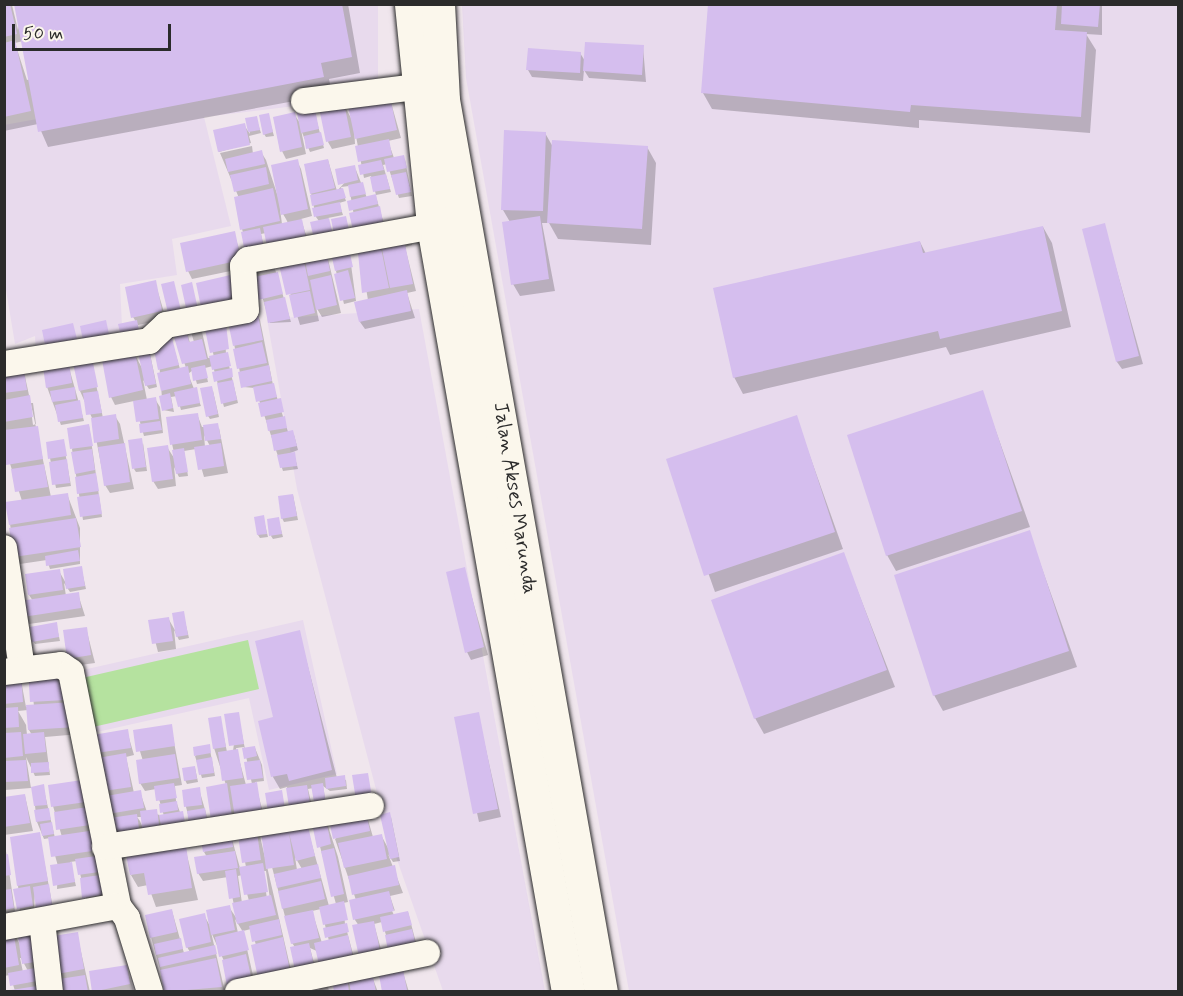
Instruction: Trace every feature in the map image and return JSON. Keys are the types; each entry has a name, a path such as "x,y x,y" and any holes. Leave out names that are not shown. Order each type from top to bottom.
{"main road":[{"name":"Jalan Akses Marunda","path":"411,4 416,87 433,226 568,992"},
{"name":"Jalan Akses Marunda","path":"438,4 443,100 601,992"}],"street":[{"path":"304,101 416,87"},
{"path":"4,364 149,341 166,325 246,310 243,266 248,260 433,226"},
{"path":"4,548 13,670 62,665 71,672 105,847 122,912 150,992"},
{"path":"105,847 371,806"},
{"path":"4,927 122,912"},
{"path":"42,921 50,992"},
{"path":"238,992 427,953"}],"shaded area":[{"path":"21,5 378,5 378,96 204,117 231,226 172,239 177,275 120,284 123,348 36,359 35,336 15,344 5,284 4,125 37,119"},
{"path":"462,5 1178,5 1178,991 629,991 466,78"},
{"path":"419,309 545,991 443,991 387,831 297,489 267,319"},
{"path":"303,620 337,774 269,790 249,698 88,734 74,672"}],"green space":[{"path":"248,640 259,689 93,727 82,678"}],"building":[{"path":"4,4 10,4 17,34 4,37"},
{"path":"14,4 342,4 352,57 321,63 324,77 38,132"},
{"path":"708,4 1057,4 1055,30 1087,32 1081,117 911,105 910,112 701,93"},
{"path":"1062,4 1100,4 1098,27 1061,24"},
{"path":"15,40 31,111 4,117 4,43"},
{"path":"585,42 644,45 642,75 583,71"},
{"path":"528,48 581,52 580,73 526,70"},
{"path":"390,97 397,130 355,139 348,106"},
{"path":"344,103 351,137 326,142 319,108"},
{"path":"315,109 319,129 301,133 297,113"},
{"path":"295,112 302,147 280,152 273,117"},
{"path":"269,113 273,132 263,135 259,115"},
{"path":"257,116 260,130 248,132 245,118"},
{"path":"245,123 250,145 218,152 213,130"},
{"path":"504,130 546,132 543,211 501,210"},
{"path":"321,132 324,145 306,149 304,136"},
{"path":"389,139 392,155 358,162 355,146"},
{"path":"552,140 648,146 642,229 547,223"},
{"path":"262,150 265,164 228,172 225,159"},
{"path":"404,155 407,168 387,172 384,159"},
{"path":"298,159 308,209 281,215 271,165"},
{"path":"328,159 335,188 310,194 304,164"},
{"path":"381,160 384,170 360,175 358,165"},
{"path":"355,165 358,180 338,185 335,169"},
{"path":"266,167 269,184 234,192 230,175"},
{"path":"406,172 411,192 396,195 391,175"},
{"path":"386,174 390,189 373,192 370,177"},
{"path":"363,182 366,194 350,197 348,185"},
{"path":"273,188 280,221 240,230 234,197"},
{"path":"343,188 346,198 312,206 310,195"},
{"path":"376,194 378,204 349,211 347,201"},
{"path":"340,202 342,212 314,217 312,208"},
{"path":"380,206 385,233 355,239 349,213"},
{"path":"346,216 350,235 335,239 331,219"},
{"path":"540,216 549,279 511,285 502,222"},
{"path":"329,218 334,239 315,243 310,222"},
{"path":"302,219 307,243 268,251 263,227"},
{"path":"1105,223 1139,356 1116,362 1082,229"},
{"path":"1043,226 1062,311 940,339 938,331 733,378 713,288 920,241 923,253"},
{"path":"260,228 265,253 246,258 241,232"},
{"path":"235,231 241,260 186,272 180,243"},
{"path":"357,243 381,248 389,288 362,293"},
{"path":"405,244 413,284 390,288 382,249"},
{"path":"348,245 353,267 335,271 330,249"},
{"path":"326,250 330,271 308,276 304,255"},
{"path":"302,251 310,290 286,295 277,256"},
{"path":"348,270 355,298 340,301 334,274"},
{"path":"278,272 283,294 258,300 254,277"},
{"path":"239,273 245,303 202,312 196,283"},
{"path":"331,275 337,305 316,310 310,280"},
{"path":"156,280 162,311 131,318 125,287"},
{"path":"174,281 182,315 169,317 161,284"},
{"path":"192,282 199,314 188,317 181,285"},
{"path":"407,290 411,311 359,322 354,302"},
{"path":"310,291 315,313 294,318 289,295"},
{"path":"285,297 290,319 268,323 264,302"},
{"path":"257,310 263,340 233,346 227,317"},
{"path":"225,316 229,349 210,353 203,320"},
{"path":"106,320 110,339 84,345 80,326"},
{"path":"137,320 140,336 122,340 118,324"},
{"path":"73,323 78,343 46,350 42,330"},
{"path":"185,323 189,342 202,339 207,359 182,364 171,327"},
{"path":"171,334 179,365 158,370 154,350"},
{"path":"262,342 267,363 237,369 233,349"},
{"path":"149,349 156,384 145,386 138,352"},
{"path":"228,352 231,366 212,370 209,356"},
{"path":"135,353 143,390 109,398 102,360"},
{"path":"92,358 98,387 79,391 73,363"},
{"path":"69,363 72,383 46,388 43,367"},
{"path":"205,365 208,378 193,381 191,368"},
{"path":"269,365 272,381 241,388 238,372"},
{"path":"188,366 191,384 161,391 157,373"},
{"path":"232,368 233,377 214,382 212,372"},
{"path":"24,370 27,390 4,393 4,373"},
{"path":"233,380 237,400 221,404 217,383"},
{"path":"274,383 277,397 256,402 253,387"},
{"path":"212,386 218,414 206,417 200,388"},
{"path":"75,387 76,399 52,402 50,391"},
{"path":"197,387 200,403 178,407 174,392"},
{"path":"983,390 1022,511 886,556 847,435"},
{"path":"98,391 102,413 86,415 83,393"},
{"path":"170,393 173,408 162,411 159,396"},
{"path":"30,395 33,417 4,422 4,400"},
{"path":"156,397 159,419 136,422 133,401"},
{"path":"281,398 284,412 261,417 258,403"},
{"path":"80,400 83,418 58,422 55,405"},
{"path":"198,413 202,440 170,445 166,417"},
{"path":"116,414 119,439 94,443 91,418"},
{"path":"797,415 835,532 704,576 666,459"},
{"path":"285,416 287,428 268,431 266,420"},
{"path":"160,421 162,430 140,433 139,424"},
{"path":"218,423 221,439 205,441 203,425"},
{"path":"89,424 93,446 70,449 67,428"},
{"path":"38,426 43,459 6,465 4,430"},
{"path":"293,430 297,446 274,451 271,435"},
{"path":"142,438 146,467 132,469 128,440"},
{"path":"64,439 67,456 48,459 46,442"},
{"path":"125,443 130,482 104,486 98,447"},
{"path":"221,443 224,466 198,470 194,447"},
{"path":"168,445 173,479 152,482 147,448"},
{"path":"184,448 188,472 176,474 172,450"},
{"path":"92,449 95,470 75,474 71,452"},
{"path":"295,452 297,466 280,468 277,455"},
{"path":"67,459 70,483 52,485 49,462"},
{"path":"44,464 48,487 15,492 11,469"},
{"path":"96,473 99,491 77,494 75,477"},
{"path":"68,493 71,515 9,525 5,502"},
{"path":"99,494 102,514 80,517 77,497"},
{"path":"293,494 297,516 281,519 278,496"},
{"path":"264,515 267,534 257,535 254,517"},
{"path":"279,517 282,534 269,536 267,519"},
{"path":"76,518 81,547 14,557 9,528"},
{"path":"1030,530 1069,651 933,696 894,575"},
{"path":"78,550 80,561 46,566 45,556"},
{"path":"844,552 887,670 754,719 711,600"},
{"path":"82,566 85,586 66,589 63,569"},
{"path":"465,567 484,647 465,653 446,572"},
{"path":"60,569 63,590 28,595 25,574"},
{"path":"79,592 81,608 23,617 20,601"},
{"path":"184,611 188,635 176,637 172,613"},
{"path":"169,617 173,641 152,644 148,620"},
{"path":"57,622 59,637 32,642 30,627"},
{"path":"87,627 91,655 67,659 63,630"},
{"path":"300,630 332,770 289,781 287,774 271,777 258,721 273,717 255,641"},
{"path":"63,666 66,700 30,702 28,669"},
{"path":"21,674 23,702 4,704 4,675"},
{"path":"74,702 76,727 28,730 26,705"},
{"path":"18,707 19,727 4,728 4,708"},
{"path":"239,712 244,744 229,746 224,714"},
{"path":"479,712 498,809 473,814 454,717"},
{"path":"221,716 226,747 213,749 208,718"},
{"path":"172,724 175,746 136,752 133,730"},
{"path":"128,729 131,748 89,754 87,736"},
{"path":"21,732 23,756 4,758 4,733"},
{"path":"44,732 46,752 25,754 23,734"},
{"path":"210,744 211,753 194,756 193,747"},
{"path":"255,746 257,756 244,759 242,748"},
{"path":"238,749 243,778 222,781 218,752"},
{"path":"126,753 131,787 97,792 92,759"},
{"path":"175,754 179,778 139,784 136,760"},
{"path":"212,757 214,773 199,775 196,760"},
{"path":"26,760 28,781 4,782 4,761"},
{"path":"260,760 263,778 247,780 244,762"},
{"path":"49,762 49,772 31,773 31,763"},
{"path":"195,766 197,779 184,781 182,768"},
{"path":"368,773 372,797 356,800 352,775"},
{"path":"345,775 346,786 326,789 325,778"},
{"path":"82,780 86,802 51,807 48,785"},
{"path":"257,782 263,821 236,824 230,786"},
{"path":"174,783 177,798 156,801 154,786"},
{"path":"227,783 232,817 211,820 206,787"},
{"path":"323,783 326,806 315,808 311,785"},
{"path":"44,784 47,805 34,806 31,787"},
{"path":"307,785 311,810 290,813 286,788"},
{"path":"200,787 202,805 184,807 182,790"},
{"path":"141,790 144,808 108,814 106,796"},
{"path":"282,790 286,815 269,818 265,793"},
{"path":"25,794 30,823 4,827 4,797"},
{"path":"177,801 178,810 160,813 159,804"},
{"path":"88,807 90,825 56,830 54,812"},
{"path":"49,808 51,820 36,822 34,810"},
{"path":"205,808 208,827 190,830 187,811"},
{"path":"157,809 160,832 143,835 140,811"},
{"path":"183,811 186,829 162,832 159,815"},
{"path":"366,812 370,831 333,839 329,820"},
{"path":"390,812 399,857 390,859 380,815"},
{"path":"137,814 140,836 107,841 103,819"},
{"path":"325,815 331,844 317,848 311,818"},
{"path":"52,822 54,834 42,836 40,824"},
{"path":"256,826 261,860 242,863 237,829"},
{"path":"308,826 315,856 296,861 289,833 294,865 266,869 261,832"},
{"path":"96,830 99,850 51,857 48,837"},
{"path":"231,831 233,847 203,852 200,835"},
{"path":"40,832 48,881 17,886 10,837"},
{"path":"382,834 387,859 344,868 338,843"},
{"path":"186,845 192,888 148,895 144,873 130,875 126,855"},
{"path":"334,848 344,894 331,897 321,851"},
{"path":"235,851 238,868 197,874 194,857"},
{"path":"8,854 11,875 4,876 4,855"},
{"path":"103,855 106,871 78,875 75,859"},
{"path":"72,862 75,882 53,886 50,865"},
{"path":"263,863 268,892 244,895 239,867"},
{"path":"318,864 321,878 277,888 274,874"},
{"path":"395,865 399,885 352,895 348,876"},
{"path":"236,869 240,897 229,899 225,871"},
{"path":"106,874 109,894 82,898 80,878"},
{"path":"321,881 325,899 282,909 278,891"},
{"path":"49,884 52,905 36,908 33,887"},
{"path":"30,886 33,906 17,909 13,889"},
{"path":"11,889 14,908 4,910 4,890"},
{"path":"389,891 394,911 353,920 349,900"},
{"path":"271,895 276,915 237,924 232,903"},
{"path":"344,901 348,920 323,925 319,907"},
{"path":"230,905 235,930 211,935 206,910"},
{"path":"172,909 177,932 150,938 145,915"},
{"path":"313,910 319,938 291,944 284,916"},
{"path":"408,911 412,925 383,932 380,917"},
{"path":"205,913 211,942 186,948 179,919"},
{"path":"279,919 282,935 252,942 249,926"},
{"path":"374,921 381,956 360,961 352,925"},
{"path":"347,923 349,932 325,938 323,928"},
{"path":"37,927 42,961 22,964 17,930"},
{"path":"412,929 417,950 389,956 385,935"},
{"path":"13,930 19,965 4,968 4,932"},
{"path":"244,930 249,950 219,957 215,937"},
{"path":"78,932 84,969 52,975 47,937"},
{"path":"348,935 354,961 320,969 314,943"},
{"path":"283,937 290,971 258,978 251,945"},
{"path":"181,938 183,949 156,955 154,944"},
{"path":"309,943 315,970 296,975 290,947"},
{"path":"215,945 217,954 160,967 158,958"},
{"path":"246,954 252,981 227,986 222,960"},
{"path":"216,958 222,987 164,992 160,970"},
{"path":"402,964 407,990 382,992 378,969"},
{"path":"127,965 130,984 92,992 89,971"},
{"path":"35,968 37,981 10,986 8,973"},
{"path":"372,972 376,992 351,992 348,977"},
{"path":"85,975 88,992 55,992 53,980"},
{"path":"347,976 349,992 334,992 332,979"},
{"path":"37,986 38,992 11,992 11,990"}]}
